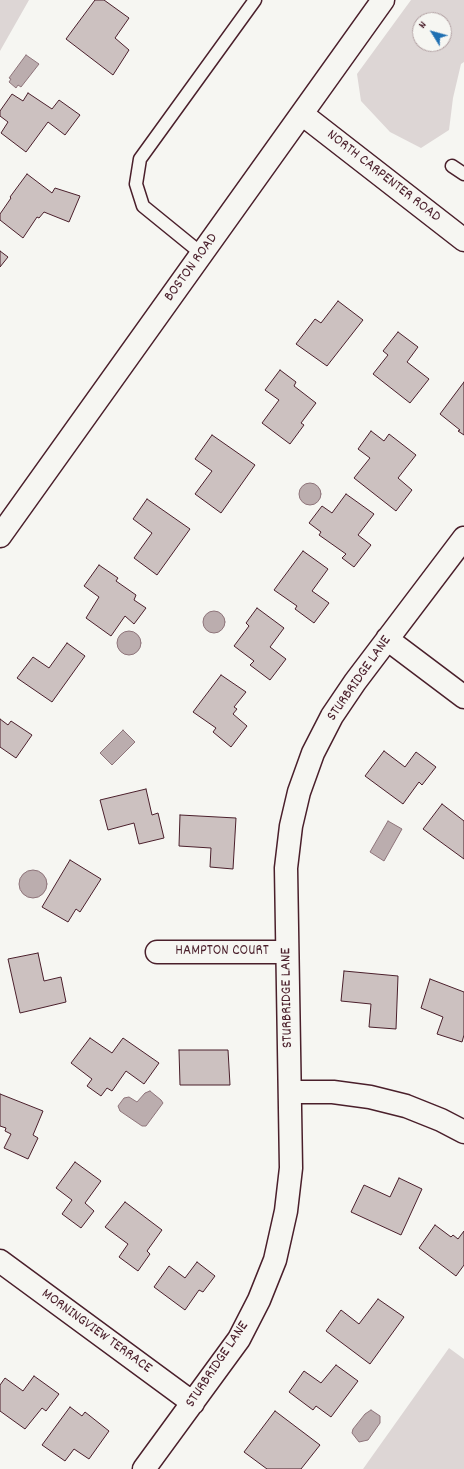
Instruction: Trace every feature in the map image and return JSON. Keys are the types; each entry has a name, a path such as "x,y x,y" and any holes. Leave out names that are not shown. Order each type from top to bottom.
{"street":[{"name":"BOSTON ROAD","path":"0,536 383,0"},
{"name":"NORTH CARPENTER ROAD","path":"302,114 464,240"},
{"name":"STURBRIDGE LANE","path":"144,1469 239,1339 259,1300 275,1260 286,1211 290,1168 286,868 291,826 299,792 313,753 332,716 354,682 464,538"},
{"path":"387,639 464,697"},
{"name":"HAMPTON COURT","path":"157,952 287,952"},
{"path":"290,1092 333,1092 370,1097 406,1106 441,1120 464,1132"},
{"name":"MORNINGVIEW TERRACE","path":"0,1261 193,1403"}],"lane":[{"path":"202,254 143,206 136,184 140,159 255,0"},
{"path":"452,166 464,174"}],"shaded area":[{"path":"0,0 29,0 0,51"},
{"path":"411,0 464,0 464,62 461,64 453,98 449,130 421,148 390,132 361,101 357,74"},
{"path":"26,55 39,64 21,87 18,85 16,88 9,82 11,79 9,78"},
{"path":"306,483 314,483 321,490 321,498 314,505 306,505 299,498 299,490"},
{"path":"210,611 218,611 225,618 225,626 218,633 210,633 203,626 203,618"},
{"path":"129,631 137,635 141,643 137,651 129,655 121,651 117,643 121,635"},
{"path":"123,730 135,742 112,765 100,753"},
{"path":"388,821 402,829 384,861 370,852"},
{"path":"33,870 43,874 47,884 43,894 33,898 23,894 19,884 23,874"},
{"path":"150,1091 163,1103 146,1126 142,1126 120,1111 118,1106 124,1098 129,1097 137,1102 145,1093"},
{"path":"449,1348 464,1359 464,1469 363,1469"},
{"path":"371,1410 380,1416 380,1423 368,1440 359,1442 352,1433 353,1429 365,1414"}],"building":[{"path":"95,0 104,0 129,18 115,38 129,50 113,75 66,39"},
{"path":"28,93 52,109 59,100 80,115 65,135 48,122 26,152 1,133 8,122 0,116 0,111 12,94 23,101"},
{"path":"27,174 52,193 55,188 80,196 69,222 44,212 39,218 37,217 23,238 0,220 0,214 11,198 10,197"},
{"path":"0,251 8,257 0,267"},
{"path":"338,301 363,320 327,366 296,344 315,319 321,323"},
{"path":"398,332 418,347 407,362 429,379 410,403 373,374 388,355 383,351"},
{"path":"280,370 296,382 294,386 316,403 301,423 304,425 290,444 262,423 279,400 265,390"},
{"path":"464,382 464,435 440,414"},
{"path":"371,431 384,441 389,434 416,455 398,478 412,490 396,511 354,478 370,458 358,449"},
{"path":"212,435 255,465 221,513 195,494 212,471 195,459"},
{"path":"346,494 374,514 358,535 371,545 354,567 342,558 346,554 319,535 321,532 309,523 322,506 332,513"},
{"path":"147,499 190,529 157,575 134,558 152,533 133,519"},
{"path":"303,551 328,569 312,591 329,603 314,623 295,609 297,606 274,590"},
{"path":"99,565 118,578 116,581 136,595 134,600 146,608 134,624 125,616 111,636 86,618 99,597 84,586"},
{"path":"257,608 284,628 270,647 286,659 270,680 250,665 254,661 234,646 249,626 246,623"},
{"path":"67,643 85,656 52,702 17,678 33,657 49,668"},
{"path":"221,675 246,692 234,707 237,709 233,714 247,726 231,747 213,732 216,728 193,712"},
{"path":"0,719 8,725 11,721 32,735 16,758 0,747"},
{"path":"384,751 405,767 416,752 436,767 422,785 419,782 403,804 365,776"},
{"path":"146,789 152,815 158,813 164,838 139,844 134,823 108,830 100,800"},
{"path":"442,804 464,821 464,859 423,829"},
{"path":"180,815 236,818 233,869 210,867 211,848 179,846"},
{"path":"70,860 101,879 80,912 76,909 68,922 42,907"},
{"path":"38,953 44,981 61,977 66,1002 20,1013 8,959"},
{"path":"344,971 398,976 396,1029 369,1027 371,1004 341,1001"},
{"path":"430,979 464,992 464,1035 462,1042 437,1034 443,1017 421,1008"},
{"path":"90,1038 112,1053 123,1038 159,1063 144,1084 126,1071 112,1091 107,1088 101,1096 87,1086 92,1079 71,1063"},
{"path":"179,1050 228,1050 230,1085 180,1085"},
{"path":"0,1094 43,1111 33,1135 38,1138 28,1159 4,1148 11,1134 5,1131 6,1128 0,1126"},
{"path":"75,1162 101,1181 85,1203 94,1211 81,1228 62,1214 72,1200 56,1188"},
{"path":"399,1178 422,1189 401,1235 351,1212 364,1185 390,1197"},
{"path":"125,1202 162,1230 147,1251 150,1254 138,1271 119,1257 128,1244 105,1227"},
{"path":"435,1225 451,1237 453,1235 458,1239 464,1231 464,1265 456,1276 419,1248"},
{"path":"197,1262 215,1276 203,1292 199,1290 185,1310 154,1287 169,1266 185,1278"},
{"path":"378,1299 404,1317 370,1364 326,1331 341,1310 359,1324"},
{"path":"336,1365 358,1381 331,1417 316,1406 313,1410 289,1392 304,1371 321,1383"},
{"path":"34,1376 59,1394 46,1411 42,1408 25,1429 0,1411 0,1385 5,1378 23,1391"},
{"path":"70,1407 82,1416 85,1412 109,1431 89,1459 74,1449 65,1461 42,1445"},
{"path":"275,1411 320,1445 301,1469 267,1469 244,1452"}]}
